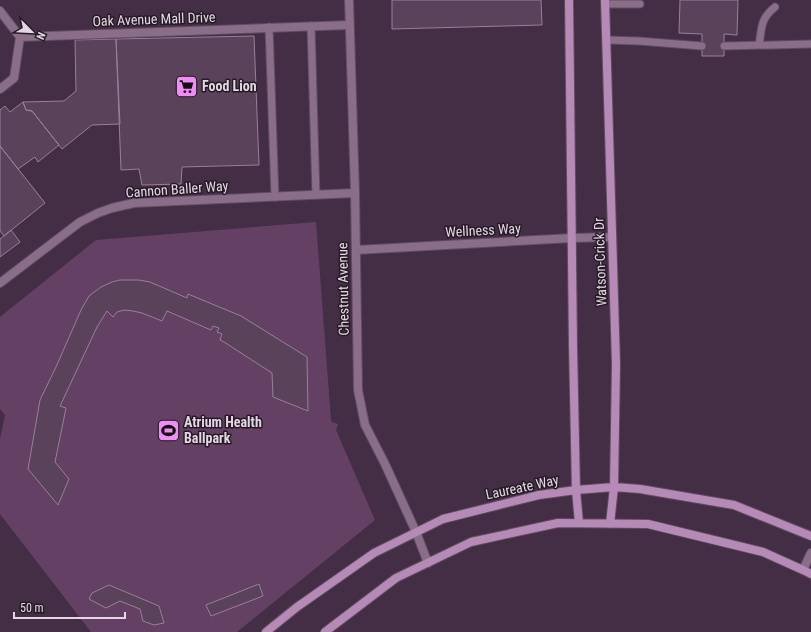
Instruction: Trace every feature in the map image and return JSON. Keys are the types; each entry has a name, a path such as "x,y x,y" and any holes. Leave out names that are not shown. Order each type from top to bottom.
{"main road":[{"name":"Watson-Crick Dr","path":"569,0 576,490 579,524"},
{"name":"Watson-Crick Dr","path":"606,2 616,364 614,487 610,524"},
{"name":"Laureate Way","path":"266,632 296,607 374,553 443,519 539,494 614,487 640,489 734,505 811,536"},
{"path":"325,632 396,578 471,542 558,523 648,524 763,552 807,572"}],"street":[{"name":"Chestnut Avenue","path":"349,0 356,250 358,390 365,425 385,464 416,532 428,563"},
{"path":"0,11 20,37 14,78 0,89"},
{"name":"Oak Avenue Mall Drive","path":"20,37 349,24"},
{"name":"Cannon Baller Way","path":"0,283 80,222 112,208 134,203 354,193"},
{"name":"Wellness Way","path":"356,250 612,237"},
{"path":"807,572 811,553"}],"lane":[{"path":"606,2 640,4"},
{"path":"759,45 764,18 768,12 775,7"},
{"path":"312,26 316,195"},
{"path":"269,27 275,197"},
{"path":"607,40 702,46"},
{"path":"724,46 811,44"}],"shaded area":[{"name":"Atrium Health Ballpark","path":"316,222 331,420 332,422 338,424 336,430 375,520 237,632 91,632 0,514 0,439 5,415 0,409 0,317 96,240"}],"building":[{"path":"392,0 541,0 542,25 392,29"},
{"path":"680,0 738,0 737,35 724,34 724,56 702,56 702,34 679,33"},
{"name":"Food Lion","path":"254,36 259,165 182,167 181,184 142,185 139,169 121,170 116,39"},
{"path":"116,39 120,124 92,125 62,149 32,111 26,110 23,102 64,101 76,91 75,40"},
{"path":"23,102 26,110 32,111 59,145 38,162 35,157 18,169 0,146 0,110 5,106 10,112"},
{"path":"0,146 45,203 4,236 0,231"},
{"path":"11,230 20,242 0,257 0,239"},
{"path":"120,280 139,280 150,282 187,298 188,294 241,316 307,357 308,411 273,397 272,373 220,340 222,334 217,332 219,328 213,326 211,330 167,311 162,321 142,313 124,310 117,312 113,317 107,311 97,327 60,406 66,408 55,462 69,479 58,505 28,469 40,400 81,310 89,296 101,287"},
{"path":"259,584 263,596 211,616 206,605"},
{"path":"109,585 159,606 164,623 154,625 143,621 140,609 120,601 106,608 89,599 92,593"}],"place":[{"name":"Food Lion","path":"187,86"},
{"name":"Atrium Health Ballpark","path":"169,430"}]}
